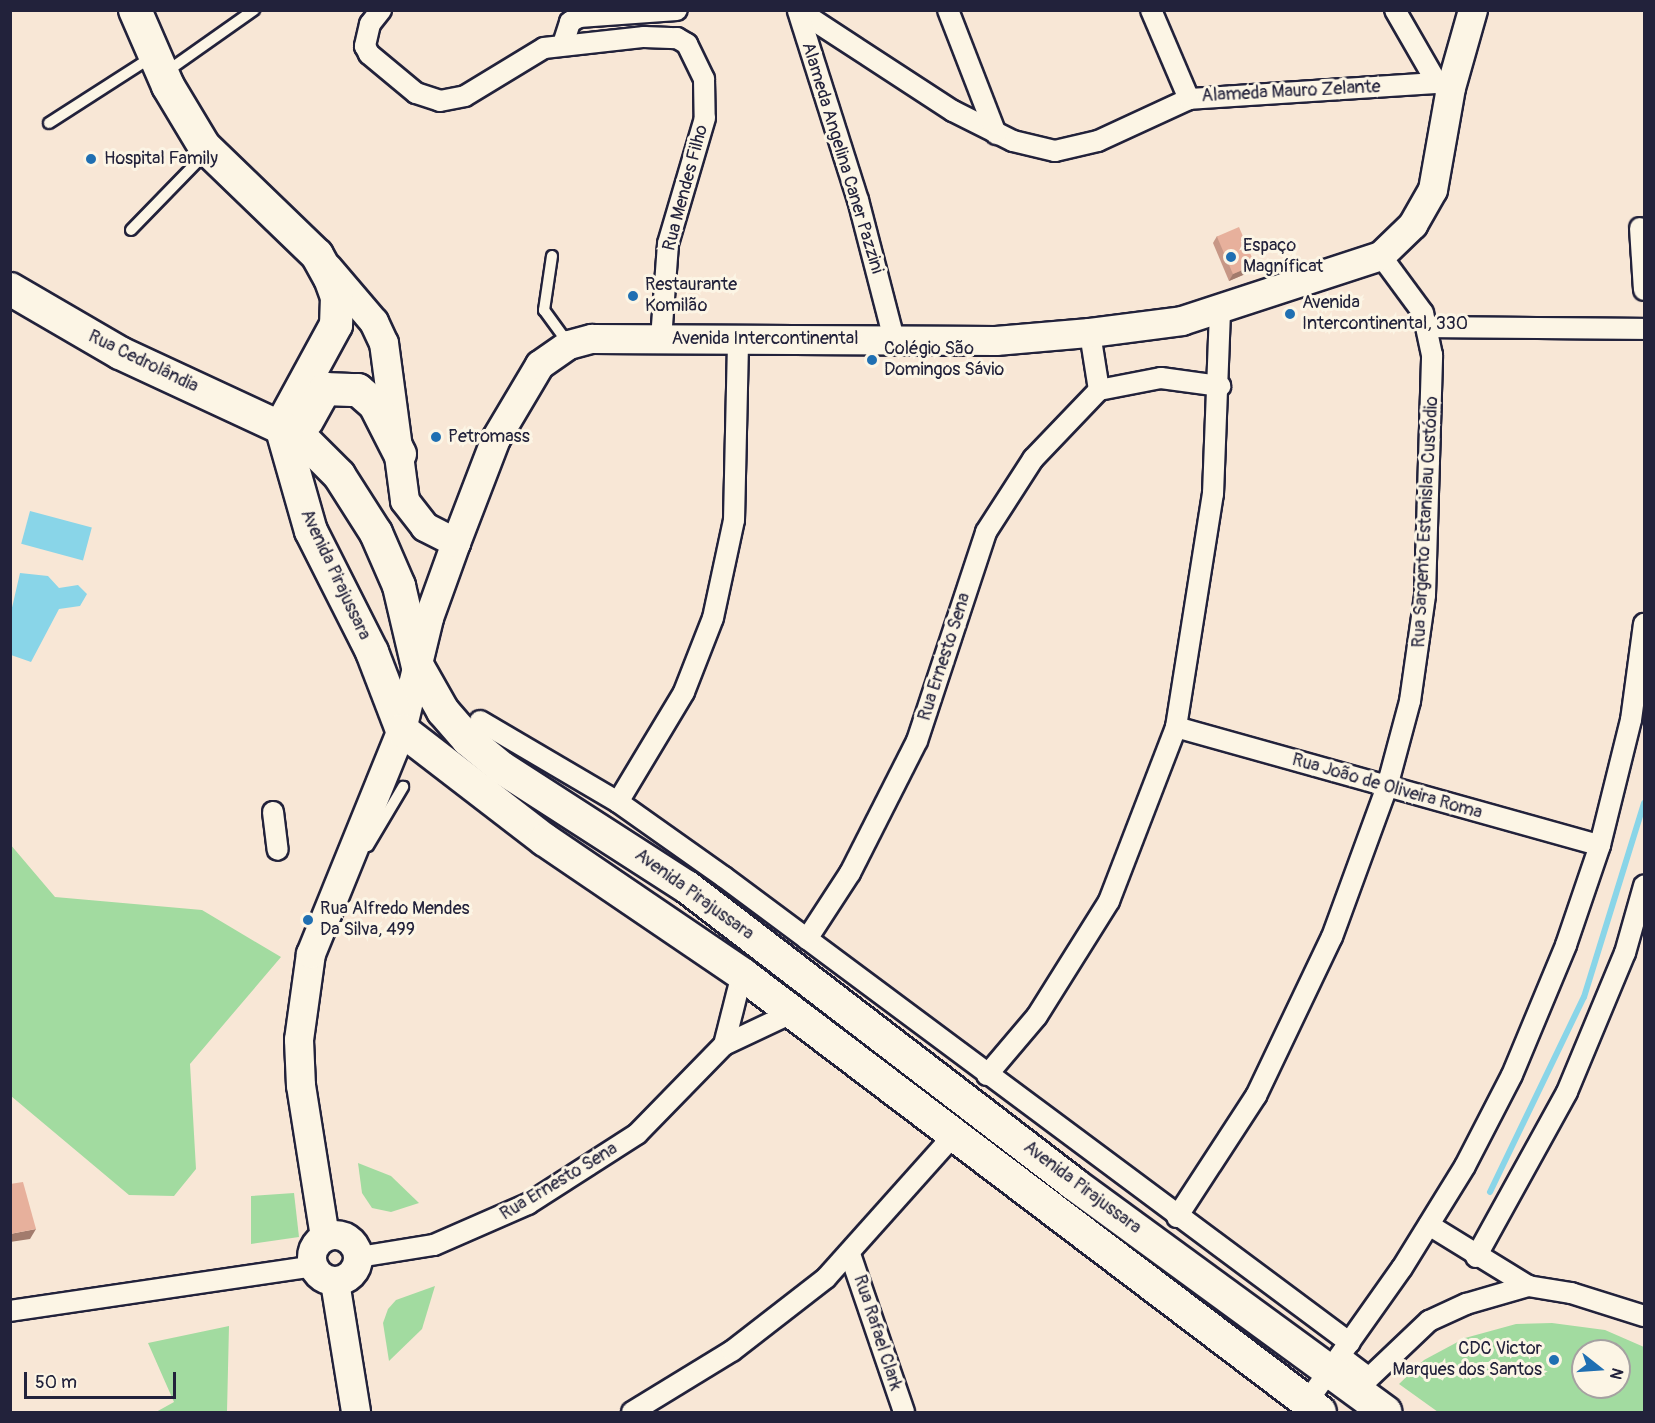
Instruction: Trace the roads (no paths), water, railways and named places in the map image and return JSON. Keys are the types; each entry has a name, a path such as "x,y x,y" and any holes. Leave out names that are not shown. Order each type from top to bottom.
{"main road":[{"path":"135,10 158,65 208,150 317,255 337,297 336,325 291,431"},
{"name":"Rua Cedrolândia","path":"10,289 120,353 291,431"},
{"path":"291,431 318,396 334,386 349,387 375,405 400,454"},
{"name":"Avenida Pirajussara","path":"291,431 339,475 376,533 399,585 418,667 443,711 502,768 687,887 1339,1358 1385,1413"},
{"name":"Avenida Pirajussara","path":"291,431 311,531 414,740 544,840 742,974 1313,1407"}],"street":[{"name":"Rua Mendes Filho","path":"381,10 370,24 365,46 369,54 416,93 440,101 465,96 529,55 563,44 678,38 699,65 705,118 668,244 661,339"},
{"path":"563,44 570,22 579,17 677,10"},
{"path":"948,10 996,134"},
{"path":"1151,10 1189,99"},
{"path":"1395,10 1444,86"},
{"name":"Avenida Intercontinental","path":"569,345 661,339 996,341 1090,333 1220,311 1381,256 1413,225 1433,190 1444,86 1473,10"},
{"name":"Alameda Mauro Zelante","path":"798,11 996,134 1034,148 1081,147 1189,99 1444,86"},
{"name":"Alameda Angelina Caner Pazzini","path":"798,11 858,200 894,339"},
{"path":"1640,228 1644,290"},
{"path":"317,255 374,322 384,343 400,454 400,482 412,514 456,543"},
{"path":"1381,256 1430,327 1644,329"},
{"path":"987,1075 1037,1016 1109,901 1176,727 1205,567 1220,386 1220,311"},
{"name":"Rua Sargento Estanislau Custódio","path":"1177,1217 1257,1096 1332,937 1387,787 1410,701 1425,595 1435,401 1430,327"},
{"path":"1090,333 1099,390 1161,378 1220,386"},
{"path":"618,802 684,692 713,618 734,520 738,339"},
{"path":"325,1237 307,1136 299,1040 311,954 352,848 397,776 414,740 418,667 456,543 518,397 540,366 569,345"},
{"name":"Rua Ernesto Sena","path":"807,939 850,873 917,741 990,525 1033,459 1099,390"},
{"path":"1313,1407 1339,1358 1429,1225 1512,1075 1562,956 1600,845 1631,720 1644,624"},
{"name":"Avenida Pirajussara","path":"480,721 618,802 807,939 1177,1217 1339,1358"},
{"name":"Rua João de Oliveira Roma","path":"1176,727 1600,845"},
{"path":"273,812 278,850"},
{"path":"1476,1257 1567,1092 1625,953 1644,886"},
{"name":"Rua Ernesto Sena","path":"724,1044 742,974"},
{"name":"Rua Ernesto Sena","path":"359,1257 400,1254 467,1234 580,1174 638,1134 724,1044 792,1012"},
{"path":"632,1413 780,1317 850,1254 954,1135"},
{"path":"1429,1225 1476,1257 1528,1286 1571,1293 1644,1316"},
{"path":"10,1311 355,1272 359,1257 347,1238 325,1237"},
{"path":"325,1237 314,1249 324,1274 356,1413"},
{"name":"Rua Rafael Clark","path":"850,1254 903,1413"},
{"path":"1339,1358 1369,1378 1429,1322 1466,1304 1528,1286"}],"lane":[{"path":"49,123 158,65 254,10"},
{"path":"130,230 208,150"},
{"path":"552,256 544,310 569,345"}],"water":[{"path":"30,511 92,528 83,560 21,544"},
{"path":"20,573 48,576 59,588 78,585 87,594 80,606 59,609 31,662 11,655 11,612"}],"waterway":[{"path":"1490,1192 1584,997 1644,803"}],"place":[{"name":"Hospital Family","path":"91,159"},
{"name":"Espaço Magníficat","path":"1231,257"},
{"name":"Restaurante Komilão","path":"633,296"},
{"name":"Avenida Intercontinental, 330","path":"1290,314"},
{"name":"Colégio São Domingos Sávio","path":"872,360"},
{"name":"Petromass","path":"436,437"},
{"name":"Rua Alfredo Mendes Da Silva, 499","path":"308,920"},
{"name":"CDC Victor Marques dos Santos","path":"1554,1360"}]}
